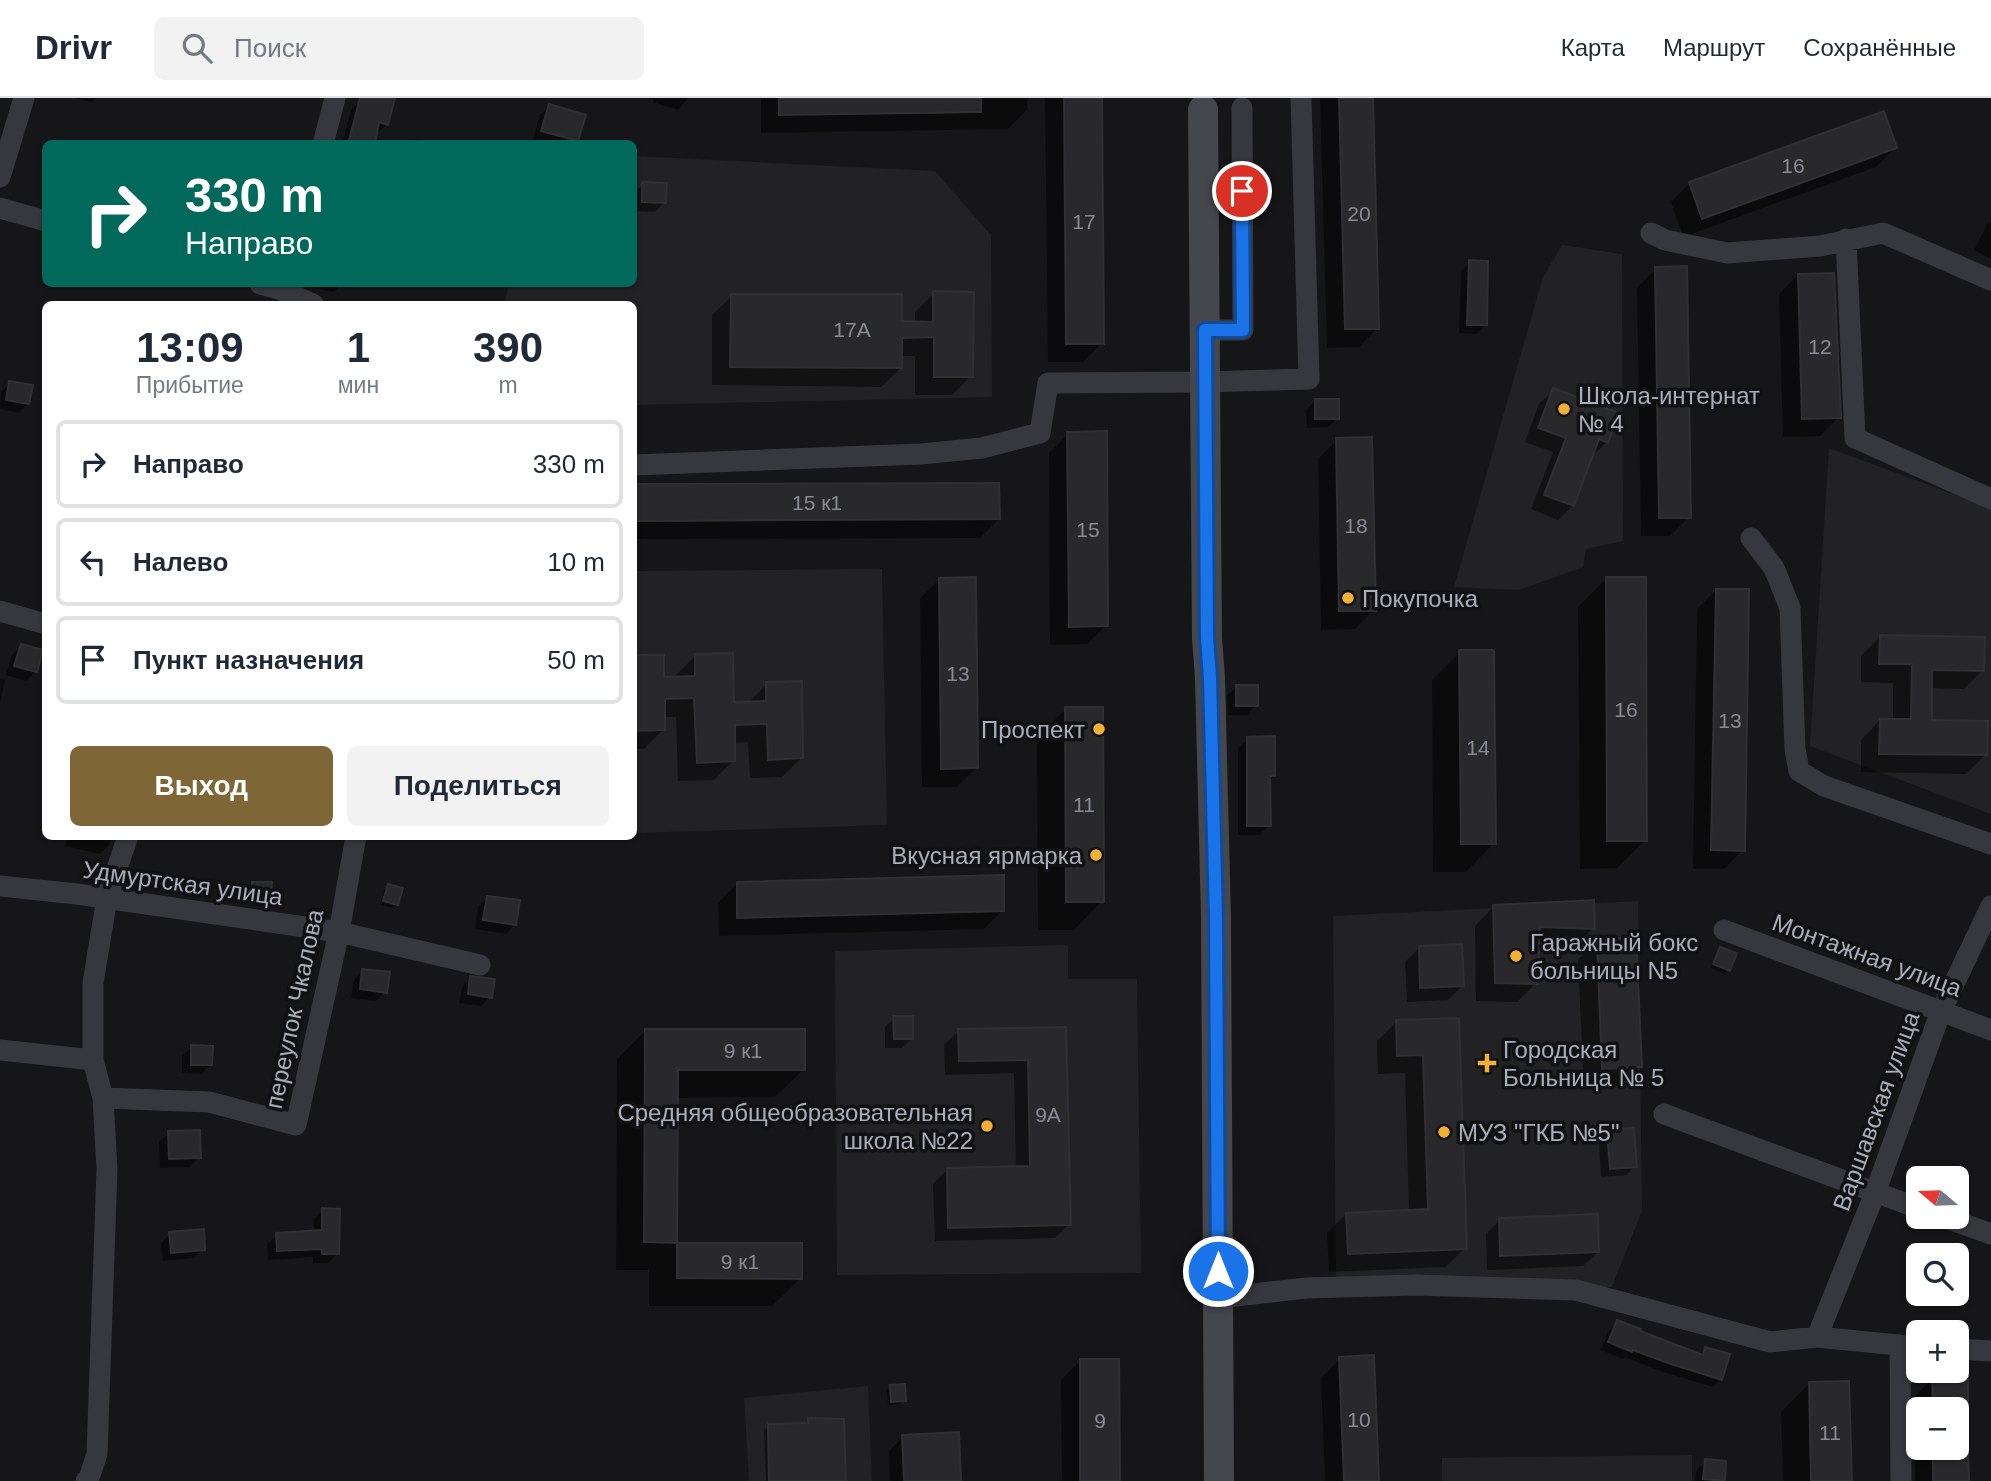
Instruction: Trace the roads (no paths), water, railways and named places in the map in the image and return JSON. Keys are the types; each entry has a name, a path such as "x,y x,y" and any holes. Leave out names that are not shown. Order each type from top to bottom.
{"street":[{"path":"0,177 24,98"},
{"path":"324,140 335,98"},
{"path":"637,465 921,454 982,448 1040,433 1048,383 1309,379 1301,98"},
{"path":"1205,330 1243,330 1242,103 1203,110 1207,638 1216,918 1219,1481"},
{"path":"0,208 42,220"},
{"path":"1651,233 1665,240 1727,253 1821,246 1883,233 1991,279"},
{"path":"1846,239 1855,438 1991,499"},
{"path":"281,293 304,301"},
{"path":"1751,538 1774,568 1790,608 1795,748 1800,771 1824,786 1991,844"},
{"path":"0,611 42,623"},
{"path":"86,1481 97,1454 107,1169 103,1098 93,1060 93,983 107,898 127,840"},
{"name":"переулок Чкалова","path":"103,1098 209,1102 296,1125 355,840"},
{"name":"Удмуртская улица","path":"0,887 107,898 338,932 480,965"},
{"name":"Варшавская улица","path":"1817,1337 1875,1193 1941,1011 1991,906"},
{"name":"Монтажная улица","path":"1724,930 1991,1030"},
{"path":"0,1050 93,1060"},
{"path":"1664,1114 1906,1204"},
{"path":"1969,1226 1991,1234"},
{"path":"1218,1298 1306,1288 1416,1285 1576,1290 1770,1342 1817,1337 1906,1346"},
{"path":"1969,1350 1991,1351"},
{"path":"1901,1481 1907,1383"}],"place":[{"name":"Школа-интернат № 4","path":"1564,409"},
{"name":"Покупочка","path":"1348,598"},
{"name":"Проспект","path":"1099,729"},
{"name":"Вкусная ярмарка","path":"1096,855"},
{"name":"Гаражный бокс больницы N5","path":"1516,956"},
{"name":"Городская Больница № 5","path":"1487,1063"},
{"name":"Средняя общеобразовательная школа №22","path":"987,1126"},
{"name":"МУЗ \"ГКБ №5\"","path":"1444,1132"}]}
